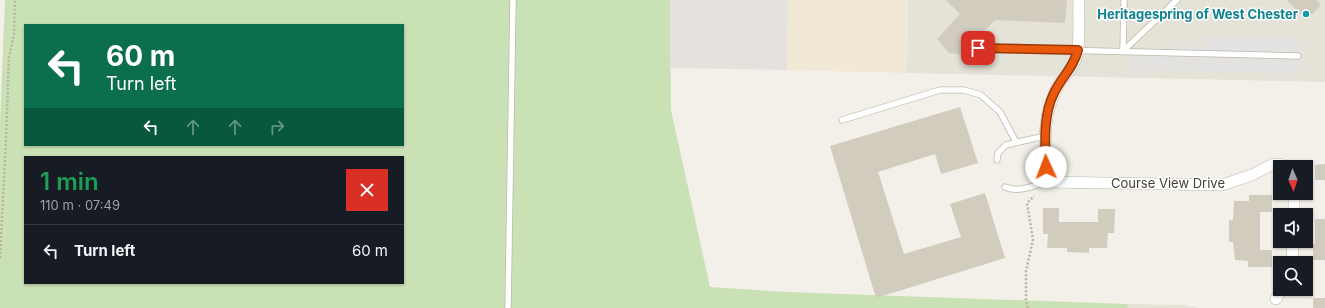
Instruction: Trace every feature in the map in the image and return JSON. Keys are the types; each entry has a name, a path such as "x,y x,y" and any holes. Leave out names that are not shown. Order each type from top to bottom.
{"street":[{"path":"1046,182 1045,136 1048,113 1053,95 1059,83 1076,59 1078,50 1079,0"},
{"name":"Course View Drive","path":"1046,182 1222,185 1252,175 1273,164"}],"lane":[{"path":"508,308 513,0"},
{"path":"1122,51 1124,0"},
{"path":"1122,51 1177,0"},
{"path":"978,48 1298,56"},
{"path":"842,120 940,90 964,90 982,95 1000,112 1016,142"},
{"path":"997,160 998,153 1006,145 1045,136"},
{"path":"1005,187 1012,190 1046,182"}],"path":[{"path":"0,258 9,57 14,34 15,0"},
{"path":"1028,308 1026,300 1026,271 1033,240 1027,203 1046,182"}],"shaded area":[{"path":"670,0 788,0 787,70 671,68"},
{"path":"788,0 908,0 907,73 787,70"},
{"path":"908,0 1325,0 1325,82 907,73"},
{"path":"1205,37 1299,38 1298,73 1129,71 1129,60 1164,47 1205,47"},
{"path":"1127,304 1185,305 1198,308 1128,308"}],"green space":[{"path":"5,0 670,0 671,110 710,287 787,292 1127,304 1128,308 0,308 0,123"}],"building":[{"path":"946,0 1067,0 1065,23 995,20 979,36 978,44 974,46 974,50 978,52 978,56 949,53 937,39 960,14"},
{"name":"Heritagespring of West Chester","path":"1287,0 1316,0 1321,5 1306,20"},
{"path":"960,107 978,163 941,174 935,154 878,172 904,254 961,237 950,204 985,193 1005,258 876,298 830,146"},
{"path":"1325,164 1325,180 1315,180 1315,165"},
{"path":"1249,195 1272,195 1272,212 1260,212 1260,250 1272,250 1272,267 1248,267 1248,261 1235,260 1233,242 1229,242 1229,220 1233,220 1234,201 1249,201"},
{"path":"1043,208 1059,208 1059,222 1098,222 1098,209 1115,209 1114,233 1108,233 1107,248 1089,248 1089,253 1067,252 1067,248 1047,248 1048,234 1043,234"},
{"path":"1315,219 1325,219 1325,260 1313,260 1313,244 1315,244"},
{"path":"1313,298 1325,298 1325,308 1313,308"}],"place":[{"name":"Heritagespring of West Chester","path":"1306,14"}],"route":[{"path":"978,48 1078,50 1076,59 1059,83 1053,95 1048,113 1045,136 1046,167"}]}
